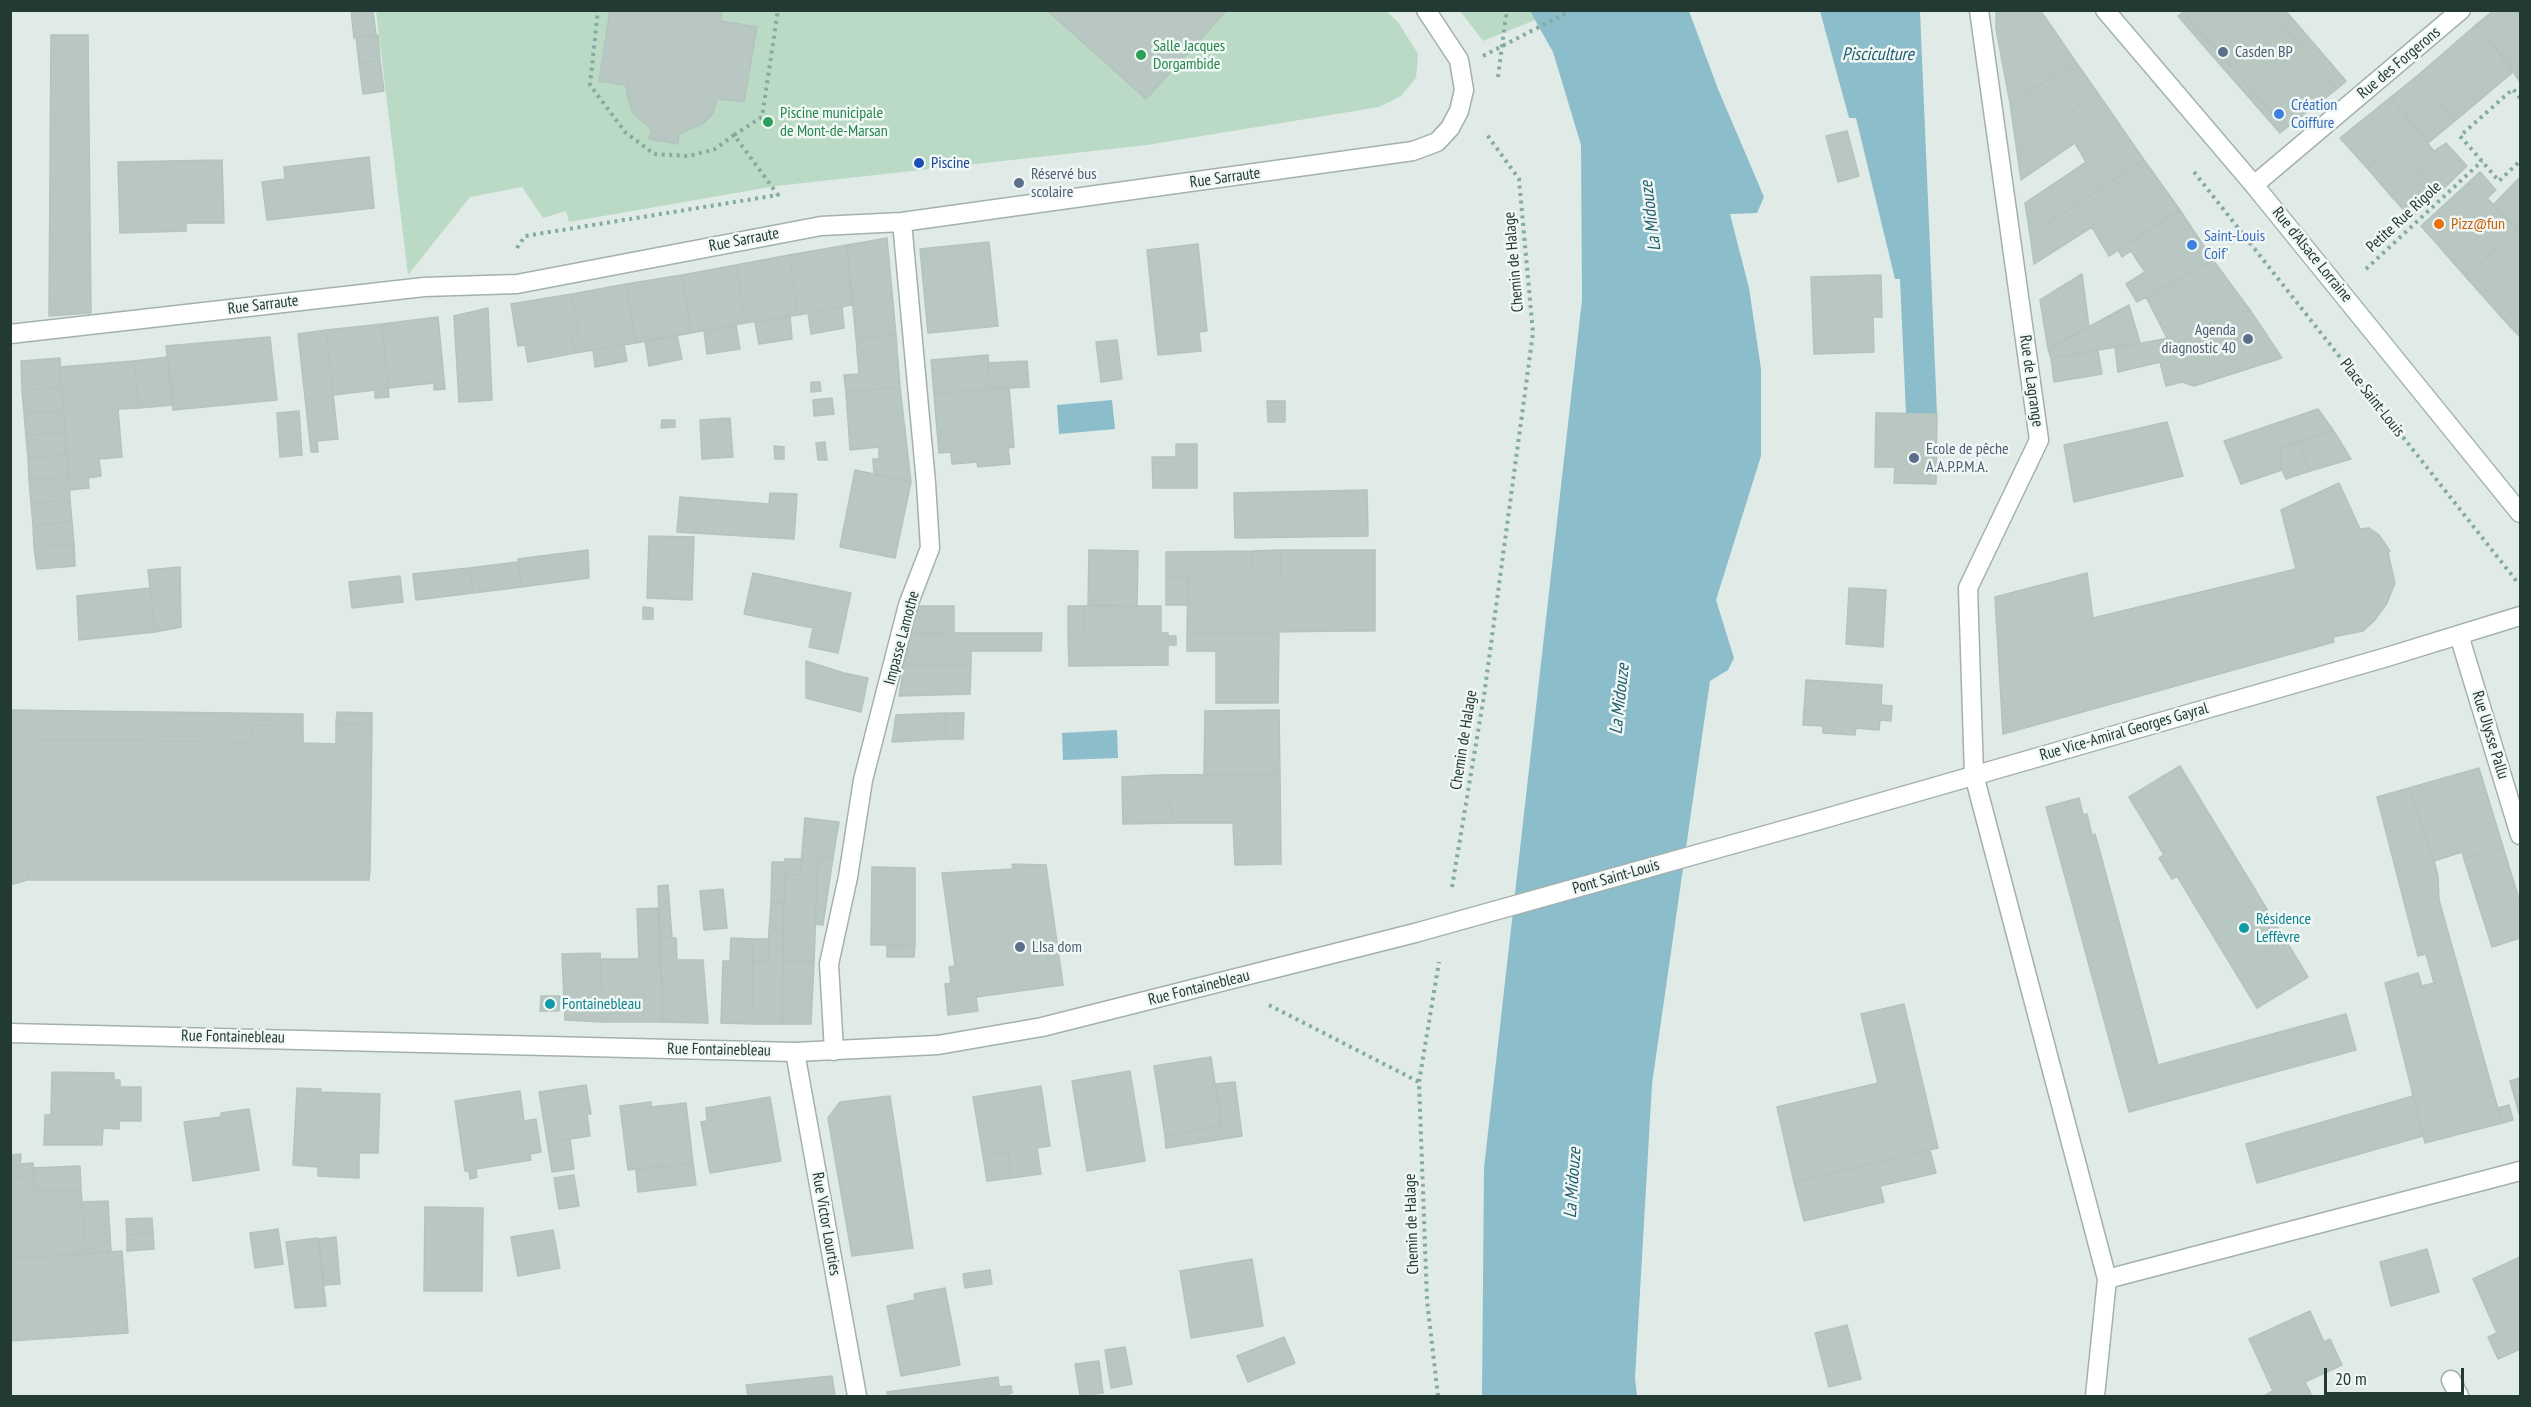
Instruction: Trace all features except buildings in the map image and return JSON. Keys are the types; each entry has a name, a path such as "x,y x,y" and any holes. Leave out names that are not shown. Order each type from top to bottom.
{"street":[{"path":"1426,10 1459,60 1464,90 1459,111"},
{"name":"Rue de Lagrange","path":"1978,10 2039,440 1968,588 1974,775 2107,1280"},
{"name":"Rue d'Alsace Lorraine","path":"2105,10 2342,291 2517,508"},
{"name":"Rue des Forgerons","path":"2254,185 2461,10"},
{"name":"Rue Sarraute","path":"10,334 424,286 517,284 821,226 902,222 1413,151 1437,142 1450,128 1459,111"},
{"name":"Impasse Lamothe","path":"834,1051 829,964 848,877 863,780 908,605 930,548 902,222"},
{"path":"2459,635 2520,616"},
{"name":"Rue Vice-Amiral Georges Gayral","path":"1816,821 2459,635"},
{"name":"Rue Ulysse Pallu","path":"2459,635 2520,835"},
{"name":"Pont Saint-Louis","path":"1415,933 1816,821"},
{"name":"Rue Fontainebleau","path":"10,1033 795,1052 938,1045 1042,1027 1415,933"},
{"name":"Rue Victor Lourties","path":"795,1052 857,1396"},
{"path":"2095,1396 2107,1280 2520,1171"},
{"path":"2451,1380 2459,1396"}],"path":[{"path":"598,10 590,85 625,132 654,154 689,156 715,149 762,117 778,10"},
{"path":"1483,56 1572,10"},
{"path":"2520,98 2513,89 2460,136 2499,181 2520,161"},
{"name":"Chemin de Halage","path":"1450,897 1484,696 1533,333 1519,179 1489,135 1459,111"},
{"path":"516,251 525,236 778,195 775,187 734,135"},
{"name":"Petite Rue Rigole","path":"2342,291 2482,161"},
{"name":"Place Saint-Louis","path":"2224,210 2520,586"},
{"name":"Chemin de Halage","path":"1438,1396 1427,1300 1419,1082 1440,956"},
{"path":"1222,982 1419,1082"}],"green space":[{"name":"Piscine municipale de Mont-de-Marsan","path":"1385,10 1398,22 1418,54 1416,78 1401,96 1379,107 1147,145 776,186 569,222 566,211 543,218 522,187 470,197 408,275 376,11"},
{"path":"1460,11 1530,11 1535,20 1483,41"}],"water":[{"name":"La Midouze","path":"1530,11 1689,11 1718,89 1764,197 1757,213 1730,214 1749,288 1761,369 1761,456 1716,600 1734,658 1728,670 1710,681 1652,1084 1635,1378 1637,1396 1482,1396 1484,1168 1582,300 1581,145 1553,52"},
{"name":"Pisciculture","path":"1820,11 1920,11 1937,414 1906,413 1900,279 1895,279 1856,118 1849,118"},
{"path":"1112,400 1115,429 1059,434 1057,405"},
{"path":"1117,730 1118,758 1063,760 1062,733"}],"place":[{"name":"Casden BP","path":"2223,52"},
{"name":"Salle Jacques Dorgambide","path":"1141,55"},
{"name":"Création Coiffure","path":"2279,114"},
{"name":"Piscine municipale de Mont-de-Marsan","path":"768,122"},
{"name":"Piscine","path":"919,163"},
{"name":"Réservé bus scolaire","path":"1019,183"},
{"name":"Pizz@fun","path":"2439,224"},
{"name":"Saint-Louis Coif'","path":"2192,245"},
{"name":"Agenda diagnostic 40","path":"2248,339"},
{"name":"Ecole de pêche A.A.P.P.M.A.","path":"1914,458"},
{"name":"Résidence Leffèvre","path":"2244,928"},
{"name":"LIsa dom","path":"1020,947"},
{"name":"Fontainebleau","path":"550,1004"}]}
